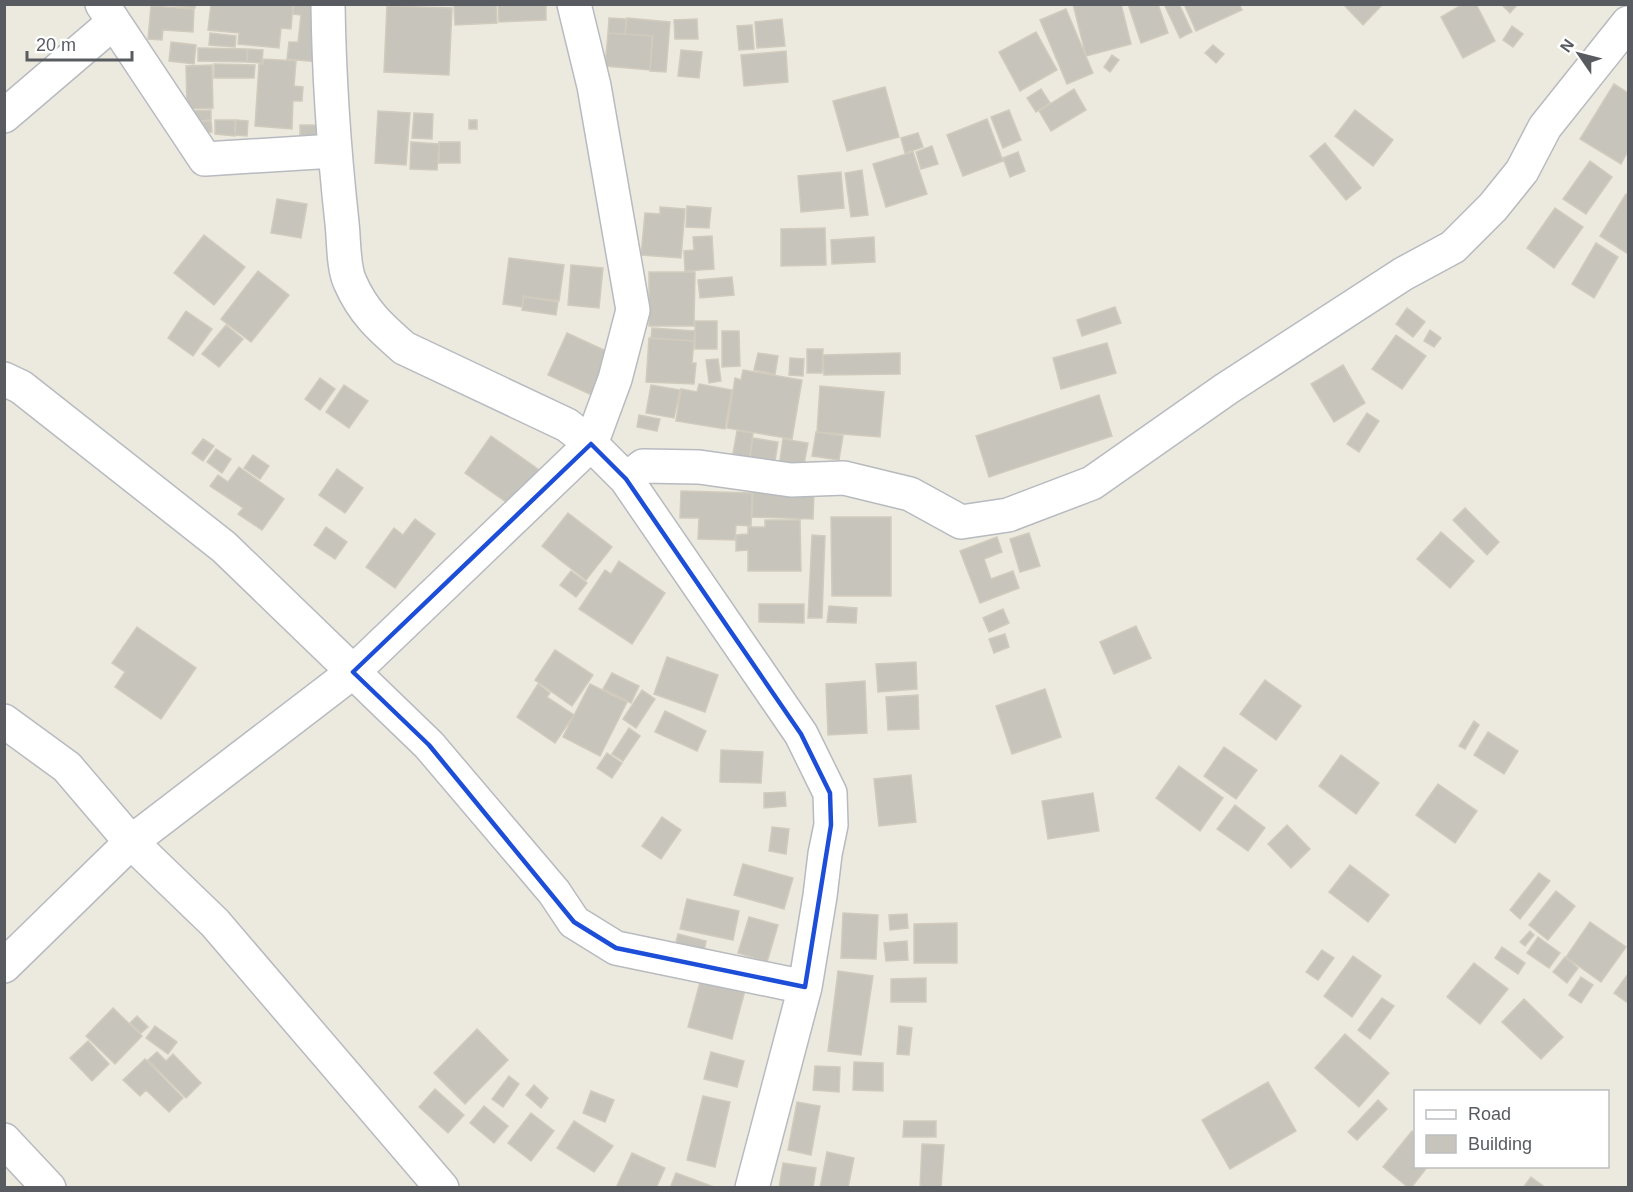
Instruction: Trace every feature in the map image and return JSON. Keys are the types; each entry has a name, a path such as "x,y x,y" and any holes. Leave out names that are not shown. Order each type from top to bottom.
{"street":[{"path":"328,4 334,151 349,280 368,315 383,332 404,348 567,425 591,444 626,479 801,734 831,793 831,825 805,987 752,1188"},
{"path":"4,966 131,842 353,672 591,444 615,380 633,310 594,86 574,4"},
{"path":"4,116 108,13 205,159 334,151"},
{"path":"626,479 643,466 699,467 791,480 844,478 910,494 961,522 1008,515 1092,483 1236,383 1403,274 1453,247 1493,207 1522,171 1545,126 1629,23"},
{"path":"4,379 21,387 224,547 429,745 554,892 574,922 616,948 805,987"},
{"path":"4,721 67,767 131,842 215,923 442,1188"},
{"path":"4,1140 49,1188"}],"highlighted area":[{"path":"591,444 626,479 801,734 830,793 831,825 805,987 616,948 574,922 429,745 353,672"}],"building":[{"path":"159,4 195,4 195,8"},
{"path":"211,4 293,4 291,29 281,28 279,48 238,44 239,33 208,30"},
{"path":"294,4 323,4 319,62 287,59 289,42 298,42 301,15 293,14"},
{"path":"496,4 497,23 455,25 454,5"},
{"path":"498,4 546,4 546,20 499,22"},
{"path":"1073,4 1121,4 1131,44 1086,56"},
{"path":"1128,4 1158,4 1168,33 1141,43"},
{"path":"1164,4 1179,4 1192,32 1180,38"},
{"path":"1184,4 1239,4 1242,10 1196,31"},
{"path":"1343,4 1383,4 1363,25"},
{"path":"1463,4 1476,4 1495,41 1463,58 1441,17"},
{"path":"1501,4 1518,4 1510,13"},
{"path":"151,6 194,9 193,32 163,30 162,40 148,39"},
{"path":"387,6 452,8 449,75 384,72"},
{"path":"1066,9 1093,73 1067,84 1040,20"},
{"path":"609,18 626,19 625,34 608,33"},
{"path":"627,18 670,22 666,72 650,71 653,36 625,34"},
{"path":"697,19 698,39 675,39 674,20"},
{"path":"782,19 785,46 757,48 755,22"},
{"path":"752,25 754,49 739,50 737,26"},
{"path":"1512,26 1523,34 1513,47 1503,40"},
{"path":"1036,32 1057,70 1020,91 999,52"},
{"path":"210,33 236,36 235,47 209,45"},
{"path":"608,33 652,36 650,70 605,66"},
{"path":"171,42 196,45 194,64 169,61"},
{"path":"1213,45 1224,54 1216,63 1205,53"},
{"path":"198,48 247,49 247,62 198,61"},
{"path":"248,49 263,50 262,63 247,62"},
{"path":"681,50 702,52 699,78 678,76"},
{"path":"786,51 788,82 744,86 741,55"},
{"path":"1112,55 1119,60 1110,72 1104,67"},
{"path":"263,59 296,61 294,86 303,87 302,101 293,101 292,129 255,126 259,64 263,64"},
{"path":"214,64 255,65 254,78 214,78"},
{"path":"212,65 213,108 187,109 186,66"},
{"path":"1614,84 1628,93 1628,151 1621,164 1580,139"},
{"path":"885,87 899,137 847,151 833,101"},
{"path":"1041,89 1050,103 1036,112 1027,98"},
{"path":"1074,89 1086,110 1051,131 1039,111"},
{"path":"211,110 211,120 191,122 191,111"},
{"path":"1009,110 1021,140 1003,148 991,117"},
{"path":"1355,110 1393,140 1373,166 1335,136"},
{"path":"378,111 410,113 406,165 375,163"},
{"path":"414,113 433,114 432,139 412,138"},
{"path":"987,119 1003,161 963,176 947,135"},
{"path":"215,120 235,120 235,136 215,134"},
{"path":"236,120 248,121 247,136 235,135"},
{"path":"469,120 477,120 477,129 469,129"},
{"path":"211,121 212,132 196,133 194,122"},
{"path":"300,125 321,125 322,143 300,144"},
{"path":"918,133 923,147 905,153 901,138"},
{"path":"411,142 439,144 437,170 410,169"},
{"path":"439,142 460,142 460,163 439,163"},
{"path":"1325,143 1361,188 1346,200 1310,156"},
{"path":"932,146 938,164 921,169 916,152"},
{"path":"913,152 927,194 886,207 873,164"},
{"path":"1018,152 1025,171 1010,177 1003,158"},
{"path":"1590,161 1612,177 1586,214 1563,199"},
{"path":"862,170 868,215 851,217 845,173"},
{"path":"841,172 844,208 801,212 798,176"},
{"path":"1626,194 1628,196 1628,254 1600,236"},
{"path":"277,199 307,204 301,238 271,233"},
{"path":"687,206 711,208 709,228 686,227"},
{"path":"660,207 685,209 681,258 641,255 645,213 660,214"},
{"path":"1555,208 1583,227 1554,268 1527,248"},
{"path":"825,228 826,265 781,266 781,229"},
{"path":"204,235 245,267 214,305 174,273"},
{"path":"712,236 714,269 685,271 684,251 694,250 693,237"},
{"path":"874,237 875,262 832,264 831,240"},
{"path":"1596,243 1618,257 1594,298 1572,284"},
{"path":"509,258 564,265 559,301 523,296 522,307 503,304"},
{"path":"571,265 603,268 599,308 568,305"},
{"path":"258,271 289,295 251,342 221,319"},
{"path":"649,272 695,272 694,326 649,326"},
{"path":"732,277 734,295 700,298 698,280"},
{"path":"524,297 558,302 556,315 522,310"},
{"path":"1115,307 1121,323 1082,336 1077,320"},
{"path":"1407,308 1425,322 1413,337 1396,324"},
{"path":"186,311 212,329 193,356 168,338"},
{"path":"695,321 717,321 717,349 695,349"},
{"path":"226,325 243,339 219,367 202,354"},
{"path":"652,328 695,331 694,341 651,338"},
{"path":"1430,330 1441,338 1434,347 1424,341"},
{"path":"722,331 739,331 740,366 722,367"},
{"path":"567,333 613,354 594,396 548,375"},
{"path":"1396,335 1426,356 1402,389 1372,369"},
{"path":"649,338 694,341 692,363 696,363 694,384 646,382"},
{"path":"1107,343 1116,373 1061,389 1053,358"},
{"path":"807,349 823,349 822,373 807,373"},
{"path":"758,353 778,356 775,374 754,370"},
{"path":"900,353 900,374 824,375 823,355"},
{"path":"790,358 804,359 803,376 789,375"},
{"path":"718,359 721,381 709,383 706,360"},
{"path":"1343,365 1365,403 1334,422 1311,384"},
{"path":"743,370 802,380 792,439 727,428 735,378 741,380"},
{"path":"320,378 335,389 320,410 305,399"},
{"path":"699,384 732,390 725,429 676,421 681,389 697,392"},
{"path":"344,385 368,401 349,428 326,412"},
{"path":"651,385 680,390 674,418 646,413"},
{"path":"820,386 884,392 880,437 817,432"},
{"path":"1099,395 1112,436 989,477 976,436"},
{"path":"1367,413 1379,421 1359,452 1347,444"},
{"path":"639,415 660,419 657,431 637,427"},
{"path":"737,431 753,433 749,462 732,459"},
{"path":"816,432 843,436 839,460 812,456"},
{"path":"491,436 542,472 516,509 465,473"},
{"path":"753,438 778,442 774,467 749,463"},
{"path":"203,439 214,446 203,461 192,453"},
{"path":"783,439 808,443 803,470 779,467"},
{"path":"216,449 231,459 222,473 207,462"},
{"path":"253,455 269,466 260,479 244,468"},
{"path":"239,467 284,499 262,530 238,514 243,508 210,486 218,475 228,482"},
{"path":"337,469 363,488 345,513 319,495"},
{"path":"681,491 752,493 751,526 736,525 735,540 698,539 699,518 680,518"},
{"path":"753,491 814,493 813,519 752,517"},
{"path":"1465,508 1499,542 1487,555 1453,520"},
{"path":"568,513 612,547 586,580 542,546"},
{"path":"831,517 891,517 891,596 832,596"},
{"path":"415,519 435,534 395,588 366,567 394,528 403,535"},
{"path":"765,520 800,520 801,571 748,571 748,550 736,551 736,535 748,534 748,527 765,527"},
{"path":"326,527 347,542 335,559 314,545"},
{"path":"1441,532 1474,561 1450,588 1417,559"},
{"path":"1029,533 1040,566 1020,572 1010,539"},
{"path":"812,535 825,536 822,618 808,618"},
{"path":"997,537 1002,552 984,559 991,579 1013,571 1019,588 980,603 960,551"},
{"path":"619,561 665,593 632,644 579,609 605,570 611,574"},
{"path":"571,571 587,583 576,597 560,585"},
{"path":"759,604 804,604 804,623 759,622"},
{"path":"829,606 857,608 856,623 827,622"},
{"path":"1003,609 1009,623 989,632 983,618"},
{"path":"1136,626 1151,658 1114,674 1100,642"},
{"path":"137,627 196,668 161,719 115,687 125,672 112,663"},
{"path":"1005,634 1009,647 994,653 989,639"},
{"path":"555,650 593,675 572,706 535,680"},
{"path":"667,657 718,675 705,712 654,694"},
{"path":"916,662 917,689 878,692 876,664"},
{"path":"612,673 639,686 631,703 603,689"},
{"path":"1265,680 1301,706 1276,740 1240,714"},
{"path":"865,681 867,733 828,735 826,684"},
{"path":"538,684 550,693 547,697 574,715 555,743 517,717"},
{"path":"590,684 627,702 600,756 563,737"},
{"path":"1045,689 1061,737 1012,754 996,706"},
{"path":"642,690 655,699 636,728 623,719"},
{"path":"918,695 919,729 888,730 886,697"},
{"path":"665,711 706,731 697,751 655,732"},
{"path":"1474,721 1479,725 1465,749 1459,746"},
{"path":"629,728 640,736 623,761 612,754"},
{"path":"1488,732 1518,751 1504,774 1474,755"},
{"path":"1224,747 1257,770 1236,799 1204,776"},
{"path":"721,750 763,752 761,783 720,782"},
{"path":"607,753 622,763 612,778 597,768"},
{"path":"1341,755 1379,783 1356,814 1319,786"},
{"path":"1179,766 1223,798 1200,831 1156,798"},
{"path":"911,775 916,822 879,826 874,779"},
{"path":"1438,784 1477,811 1455,843 1416,815"},
{"path":"785,792 786,806 764,808 764,793"},
{"path":"1093,793 1099,831 1048,839 1042,801"},
{"path":"1235,805 1265,828 1248,851 1217,829"},
{"path":"662,817 681,830 661,859 642,846"},
{"path":"1287,825 1310,849 1291,868 1268,844"},
{"path":"772,827 789,829 786,854 769,851"},
{"path":"743,864 793,878 784,909 734,895"},
{"path":"1350,865 1389,895 1368,922 1329,892"},
{"path":"1539,873 1550,881 1520,919 1510,910"},
{"path":"1556,891 1575,906 1548,940 1529,925"},
{"path":"687,899 739,911 733,940 680,929"},
{"path":"843,913 878,915 876,959 841,958"},
{"path":"907,914 908,928 890,930 889,915"},
{"path":"749,917 778,925 767,962 738,953"},
{"path":"1590,922 1626,947 1601,982 1566,957"},
{"path":"957,923 957,963 914,963 914,924"},
{"path":"1530,931 1534,935 1525,946 1520,942"},
{"path":"678,934 706,941 703,957 674,950"},
{"path":"1538,937 1560,953 1549,968 1527,953"},
{"path":"907,941 908,960 886,961 884,943"},
{"path":"1502,947 1525,963 1518,974 1495,958"},
{"path":"1322,950 1334,958 1318,980 1306,972"},
{"path":"1353,956 1381,976 1352,1017 1324,996"},
{"path":"1565,957 1578,968 1567,983 1553,972"},
{"path":"1474,963 1508,989 1480,1024 1447,997"},
{"path":"703,971 747,983 732,1039 688,1027"},
{"path":"838,971 873,976 861,1055 828,1051"},
{"path":"1628,974 1628,1003 1614,993"},
{"path":"1581,977 1593,985 1581,1003 1569,995"},
{"path":"926,978 926,1002 891,1002 891,979"},
{"path":"1382,998 1394,1006 1370,1039 1358,1030"},
{"path":"1524,999 1563,1037 1541,1059 1502,1022"},
{"path":"113,1008 142,1036 115,1064 86,1036"},
{"path":"137,1016 148,1027 141,1033 130,1023"},
{"path":"155,1026 177,1042 168,1054 146,1038"},
{"path":"899,1026 912,1028 909,1055 897,1054"},
{"path":"477,1029 508,1060 465,1104 434,1073"},
{"path":"1345,1034 1389,1073 1359,1107 1315,1068"},
{"path":"88,1041 109,1064 92,1081 70,1058"},
{"path":"157,1052 166,1061 173,1054 201,1083 186,1098 148,1060"},
{"path":"711,1052 744,1061 737,1087 704,1079"},
{"path":"145,1059 183,1098 169,1112 146,1090 140,1096 123,1080"},
{"path":"854,1062 883,1063 883,1091 853,1090"},
{"path":"815,1066 840,1067 839,1092 813,1090"},
{"path":"509,1076 519,1084 503,1107 492,1099"},
{"path":"1268,1082 1296,1131 1230,1169 1202,1120"},
{"path":"534,1085 548,1098 541,1108 526,1095"},
{"path":"435,1089 464,1115 448,1133 419,1107"},
{"path":"591,1091 614,1100 605,1122 583,1113"},
{"path":"703,1096 730,1102 715,1167 687,1160"},
{"path":"1378,1100 1387,1109 1357,1140 1348,1132"},
{"path":"797,1102 820,1106 811,1155 788,1150"},
{"path":"484,1106 508,1126 494,1143 470,1123"},
{"path":"531,1113 554,1131 531,1161 508,1143"},
{"path":"574,1121 613,1146 594,1172 557,1148"},
{"path":"904,1121 936,1121 936,1137 903,1137"},
{"path":"1412,1131 1414,1132 1414,1168 1426,1168 1411,1188 1383,1167"},
{"path":"922,1144 944,1145 941,1188 920,1188"},
{"path":"827,1152 854,1158 848,1188 820,1188"},
{"path":"632,1153 665,1168 656,1188 616,1188"},
{"path":"783,1163 816,1168 813,1188 779,1188"},
{"path":"676,1173 714,1187 670,1188"},
{"path":"1531,1177 1546,1188 1523,1188"}]}
